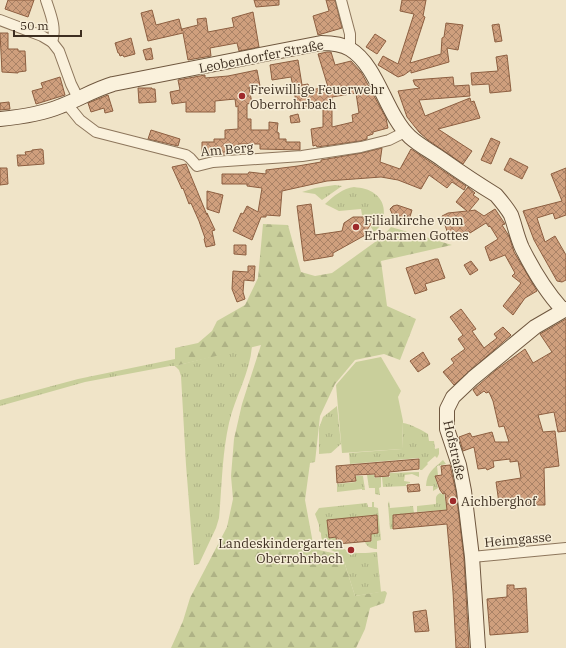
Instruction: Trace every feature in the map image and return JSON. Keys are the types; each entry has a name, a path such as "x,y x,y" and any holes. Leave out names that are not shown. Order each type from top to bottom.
{"main road":[{"name":"Leobendorfer Straße","path":"0,119 37,114 72,101 93,90 113,84 321,43 336,44 350,48"},
{"path":"350,48 368,68 404,132 419,144 496,195 510,215 522,247 535,272 549,294 565,310"},
{"name":"Hofstraße","path":"478,648 472,557 462,477 457,456 447,429 446,415 449,403 458,391 535,327 565,310"}],"street":[{"path":"46,0 54,29 52,42"},
{"path":"341,0 350,34 350,48"},
{"path":"0,20 42,36 52,42 59,51 74,91 72,101"},
{"name":"Am Berg","path":"72,101 80,120 90,129 96,132 186,155 197,166 213,162 302,156 361,147 388,140 404,132"},
{"name":"Heimgasse","path":"472,557 566,548"}],"green space":[{"path":"335,185 342,186 322,200 315,194 302,192 315,188"},
{"path":"354,187 363,188 370,191 379,198 382,203 384,208 383,219 381,224 374,232 371,227 371,220 368,216 362,215 361,209 339,211 325,204 335,195"},
{"path":"263,224 288,225 301,272 315,276 332,273 382,237 391,227 452,245 381,261 387,306 416,319 400,360 384,354 355,360 335,384 320,416 315,462 310,463 305,500 314,549 342,555 355,596 385,591 387,593 384,603 370,608 365,629 356,648 171,648 183,621 190,598 227,527 233,499 231,476 234,439 242,404 261,345 175,366 175,348 198,343 212,331 217,321 245,305 258,278"},
{"path":"252,346 251,356 229,423 224,458 219,518 216,528 199,564 194,565 181,376 179,370 175,366"},
{"path":"381,357 401,391 398,397 403,421 402,449 342,453 336,385 356,362"},
{"path":"175,359 175,366 85,382 0,406 0,400 78,379"},
{"path":"337,406 341,444 331,453 319,454 319,428 323,417"},
{"path":"403,423 416,427 428,434 429,441 434,441 435,449 439,448 437,458 435,456 422,470 420,470 419,458 350,464 349,453 402,449"},
{"path":"443,460 446,464 437,466 438,475 435,476 438,488 433,491 433,486 426,486 428,477 433,468"},
{"path":"419,472 419,477 412,474 405,475 404,481 410,482 406,484 406,486 383,487 382,477 390,477 390,473"},
{"path":"367,475 374,475 375,478 381,477 381,487 379,488 380,495 375,494 375,488 369,488"},
{"path":"356,476 363,476 365,490 362,489 337,492 337,484 356,482"},
{"path":"440,493 444,494 447,510 417,512 417,506 436,504 437,496"},
{"path":"389,501 390,508 413,506 414,513 393,515 393,529 390,529"},
{"name":"Landeskindergarten Oberrohrbach","path":"372,502 374,502 374,507 378,508 381,540 377,541 377,549 373,549 365,542 372,541 371,534 378,533 377,515 327,520 329,538 336,537 336,544 339,544 342,548 356,553 377,552 381,592 355,596 342,555 331,550 329,545 326,545 324,542 319,531 319,525 315,514 319,508 367,503 368,507 372,507"}],"building":[{"path":"8,0 34,0 28,17 5,9"},
{"path":"254,0 279,0 279,5 256,7"},
{"path":"326,0 335,0 342,28 318,35 313,16 329,11"},
{"path":"402,0 426,0 423,16 425,17 410,63 441,54 442,38 444,37 446,23 463,25 458,50 447,48 449,62 411,73 411,70 398,77 378,65 383,56 398,64 414,14 400,11"},
{"path":"152,10 156,25 179,19 182,31 182,29 198,25 197,19 206,18 208,32 234,27 232,18 253,12 259,47 239,51 237,43 210,48 211,56 188,60 183,33 148,41 141,13"},
{"path":"499,24 502,41 495,42 492,25"},
{"path":"0,33 8,33 8,49 25,51 26,71 18,73 2,72"},
{"path":"375,34 386,41 377,54 366,47"},
{"path":"131,38 135,54 124,57 123,55 120,56 115,43"},
{"path":"151,48 153,59 146,60 143,50"},
{"path":"331,52 335,65 351,61 361,72 386,118 388,128 373,132 373,134 367,136 367,139 360,141 317,147 316,145 313,146 311,129 323,127 323,107 308,109 308,106 297,106 291,77 272,80 270,65 298,60 302,85 308,84 310,90 328,87 318,54","holes":["356,93 359,113 352,115 353,122 332,127 332,97"]},
{"path":"507,55 511,91 490,93 489,84 472,85 471,73 498,71 496,57"},
{"path":"257,70 260,86 249,88 252,103 247,104 247,119 251,119 251,130 269,130 269,122 278,123 277,132 279,133 279,139 286,139 286,142 300,142 300,150 260,149 260,144 238,144 238,146 230,146 230,154 202,155 202,142 214,142 214,139 225,139 225,130 238,129 238,106 236,107 235,99 215,101 215,112 186,112 186,102 172,104 170,92 180,90 178,80 205,75 205,78 228,76"},
{"path":"60,77 65,95 36,104 32,91 43,88 41,83"},
{"path":"453,77 454,86 469,85 470,96 419,100 425,116 470,98 471,102 474,101 480,118 438,129 472,151 463,164 419,132 407,117 398,91 420,88 415,85 413,80"},
{"path":"138,88 155,89 156,102 139,103"},
{"path":"108,95 113,111 105,113 104,108 91,112 88,103"},
{"path":"9,102 10,109 0,110 0,103"},
{"path":"298,114 300,122 291,123 290,116"},
{"path":"151,130 180,139 178,146 148,139"},
{"path":"491,138 500,142 491,164 481,160"},
{"path":"382,148 380,162 400,169 411,149 466,186 464,190 452,182 447,188 429,175 421,189 398,180 381,177 327,181 282,191 280,216 266,215 266,217 261,217 252,240 233,231 241,213 243,214 247,206 258,212 262,188 247,186 247,184 222,184 222,174 248,174 249,172 266,174 266,170 321,162 321,160"},
{"path":"41,149 43,150 44,164 18,166 17,155 26,155 25,152"},
{"path":"510,158 528,167 522,179 504,170"},
{"path":"186,164 207,215 207,213 215,230 212,231 215,245 206,247 205,238 199,221 191,203 189,204 183,188 182,189 172,167"},
{"path":"0,168 7,168 8,184 0,185"},
{"path":"566,168 566,215 555,219 553,213 537,218 545,242 555,236 566,255 566,280 562,282 557,281 534,240 523,211 562,201 551,174"},
{"path":"468,187 475,193 473,195 479,199 469,211 475,210 484,216 495,209 505,224 502,225 509,236 514,252 537,291 525,298 513,315 503,306 521,283 512,276 515,273 505,255 490,261 485,247 498,239 490,226 489,227 486,223 470,233 469,231 455,235 447,231 442,216 448,213 467,211 456,202"},
{"path":"207,191 223,195 219,213 207,209"},
{"path":"311,204 315,235 342,231 344,223 353,217 363,217 370,220 371,224 367,230 369,233 333,253 333,256 304,261 297,206"},
{"path":"397,205 412,210 409,220 398,217 396,222 390,209"},
{"path":"234,245 246,245 246,255 234,254"},
{"path":"438,259 445,278 425,284 427,290 415,294 406,268"},
{"path":"471,261 478,270 470,275 464,265"},
{"path":"248,266 255,266 254,281 244,280 243,292 245,299 237,302 232,289 233,271 248,272"},
{"path":"461,309 476,329 472,331 484,348 497,338 494,334 503,327 511,335 454,385 443,372 454,363 451,359 465,349 458,339 463,335 450,317"},
{"path":"566,319 566,431 558,432 554,412 538,415 543,432 555,431 559,466 544,468 545,505 521,505 521,499 499,503 496,482 521,478 518,461 510,462 510,459 493,461 494,467 487,470 486,468 478,469 474,447 463,451 459,437 470,433 472,437 492,432 495,442 509,442 504,426 499,427 493,401 489,392 486,393 484,391 477,396 473,390 496,370 525,349 533,363 552,352 540,334"},
{"path":"423,352 430,364 418,372 410,361"},
{"path":"419,459 419,469 389,472 389,476 375,477 375,474 355,475 356,481 337,483 336,466"},
{"path":"450,465 456,492 464,558 469,648 456,648 447,524 393,529 393,515 447,510 445,493 443,494 440,490 435,476 442,475 441,466"},
{"path":"419,484 420,491 408,492 407,485"},
{"path":"377,515 378,533 371,534 371,541 337,544 336,537 329,538 327,520"},
{"path":"507,585 514,585 514,589 526,588 528,632 490,635 487,599 507,597"},
{"path":"426,610 429,631 415,632 413,612"}],"place":[{"name":"Freiwillige Feuerwehr Oberrohrbach","path":"242,96"},
{"name":"Filialkirche vom Erbarmen Gottes","path":"356,227"},
{"name":"Aichberghof","path":"453,501"},
{"name":"Landeskindergarten Oberrohrbach","path":"351,550"}]}
